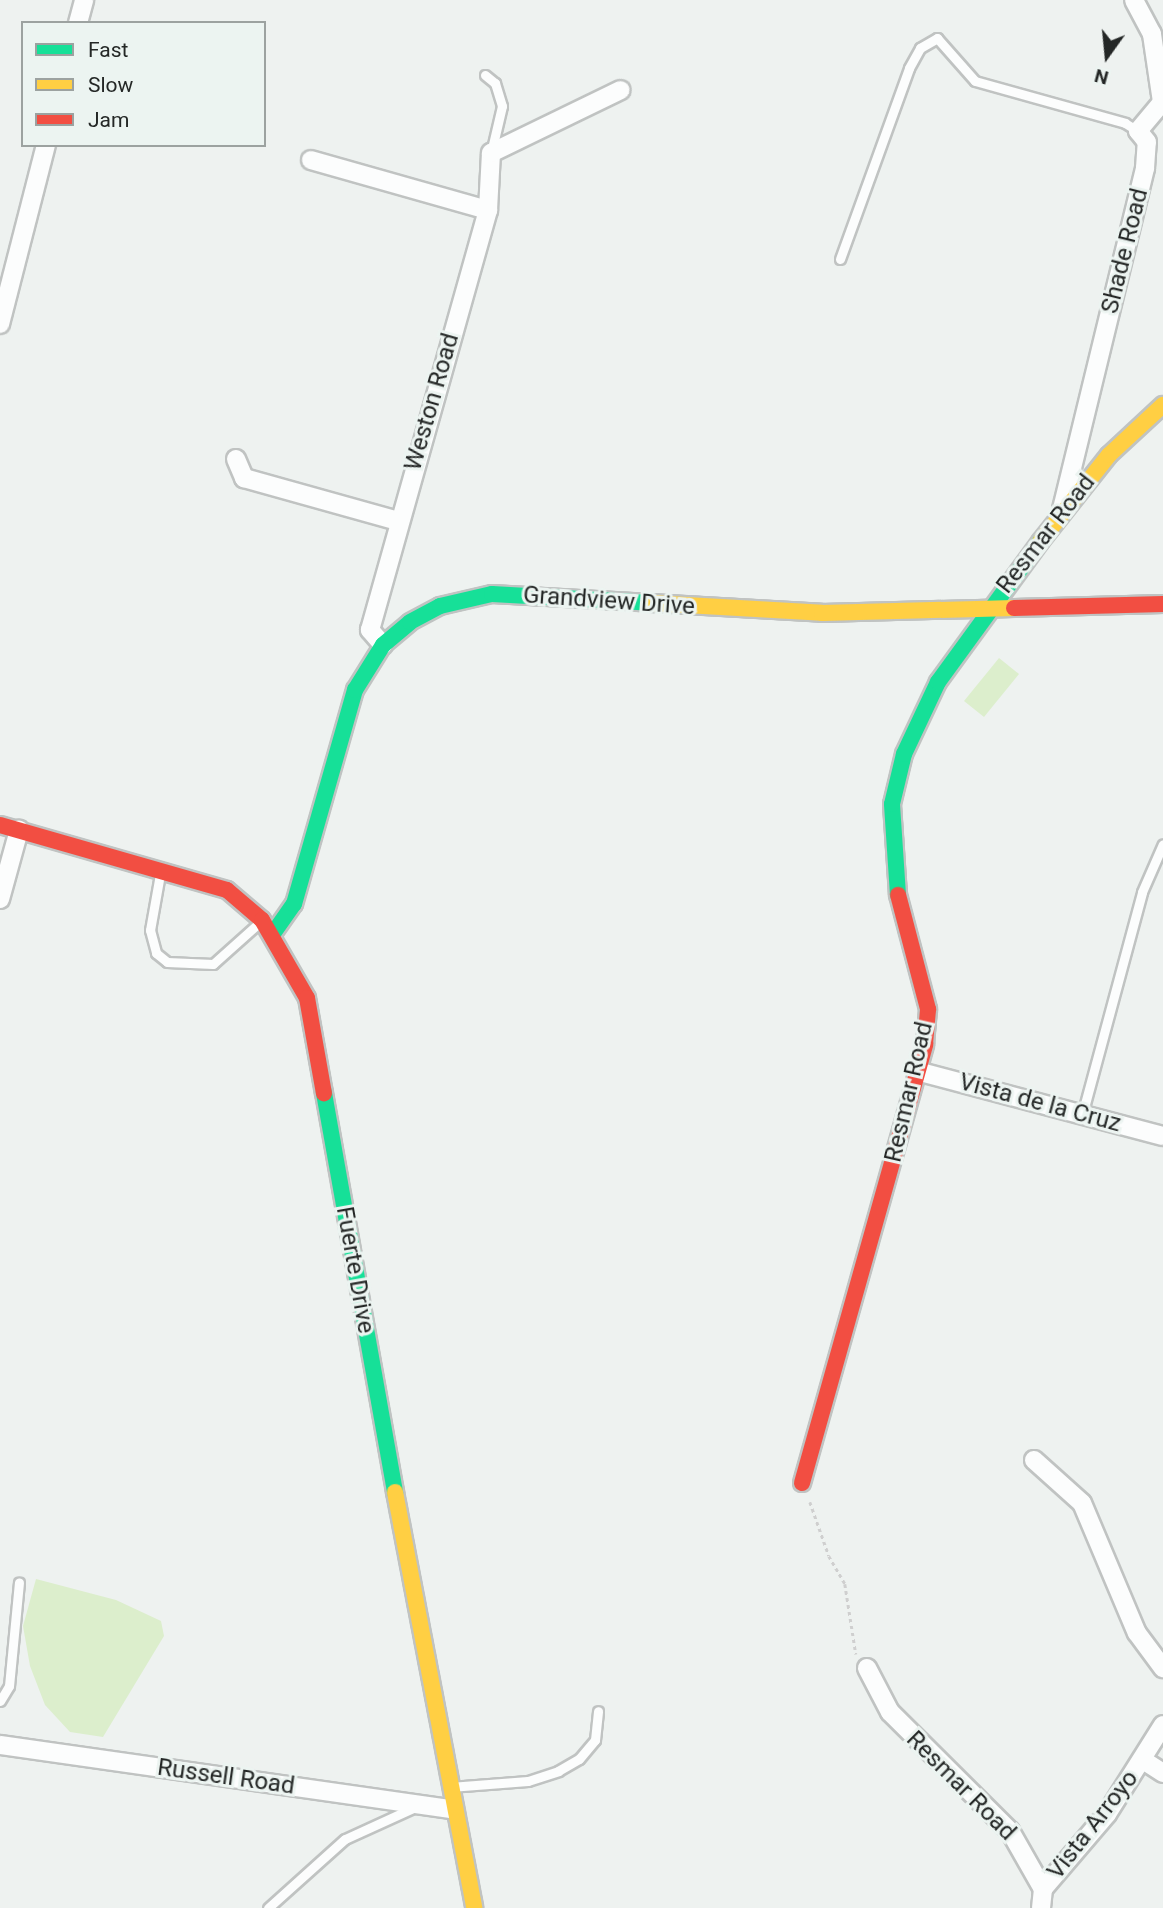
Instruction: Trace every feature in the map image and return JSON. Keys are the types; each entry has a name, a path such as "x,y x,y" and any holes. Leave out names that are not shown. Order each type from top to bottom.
{"street":[{"path":"79,21 84,0"},
{"path":"1134,0 1152,34 1162,102 1138,131"},
{"path":"491,153 621,90"},
{"name":"Shade Road","path":"1061,513 1145,168 1147,142 1138,131"},
{"path":"0,324 5,287 45,147"},
{"name":"Weston Road","path":"383,645 370,630 398,521 488,210 491,153"},
{"path":"311,160 488,210"},
{"name":"Resmar Road","path":"802,1483 917,1070 928,1009 894,878 892,804 904,754 938,682 987,609 1109,455 1163,405"},
{"path":"236,459 244,478 398,521"},
{"name":"Grandview Drive","path":"272,935 294,905 355,690 383,645 433,609 492,594 822,613 1163,604"},
{"name":"Fuerte Drive","path":"0,825 160,874 200,880 226,890 262,920 307,998 452,1809 474,1908"},
{"path":"0,899 19,830"},
{"name":"Vista de la Cruz","path":"917,1070 1163,1136"},
{"path":"1034,1460 1082,1503 1137,1633 1163,1668"},
{"name":"Resmar Road","path":"867,1668 890,1712 1010,1831 1044,1889"},
{"name":"Vista Arroyo","path":"1044,1889 1107,1814 1163,1724"},
{"name":"Russell Road","path":"0,1745 452,1809"},
{"path":"1143,1760 1163,1773"},
{"path":"1041,1908 1044,1889"}],"lane":[{"path":"840,259 909,68 920,48 937,38 975,81 1125,123 1138,131"},
{"path":"485,75 495,83 502,106 491,153"},
{"path":"1082,1115 1142,892 1163,844"},
{"path":"160,874 150,930 156,953 167,962 212,964 262,920"},
{"path":"0,1701 9,1686 19,1582"},
{"path":"448,1787 528,1782 558,1771 579,1759 595,1740 598,1711"},
{"path":"268,1908 345,1839 421,1805"}],"path":[{"path":"802,1483 829,1556 840,1569 853,1646 867,1668"}],"green space":[{"path":"999,658 1019,674 984,717 964,701"},
{"path":"36,1579 116,1600 161,1621 164,1636 103,1737 70,1732 45,1705 30,1666 23,1626"}],"traffic: fast":[{"path":"898,895 892,804 904,754 938,682 1040,542"},
{"path":"272,935 294,904 355,690 383,645 410,622 440,606 492,594 651,603"},
{"path":"324,1093 395,1492"}],"traffic: slow":[{"path":"1040,542 1109,455 1163,405"},
{"path":"651,603 822,613 1014,608"},
{"path":"395,1492 474,1908"}],"traffic: jam":[{"path":"1014,608 1163,604"},
{"path":"0,825 227,890 262,920 307,998 324,1093"},
{"path":"802,1483 925,1044 928,1009 898,895"}]}
